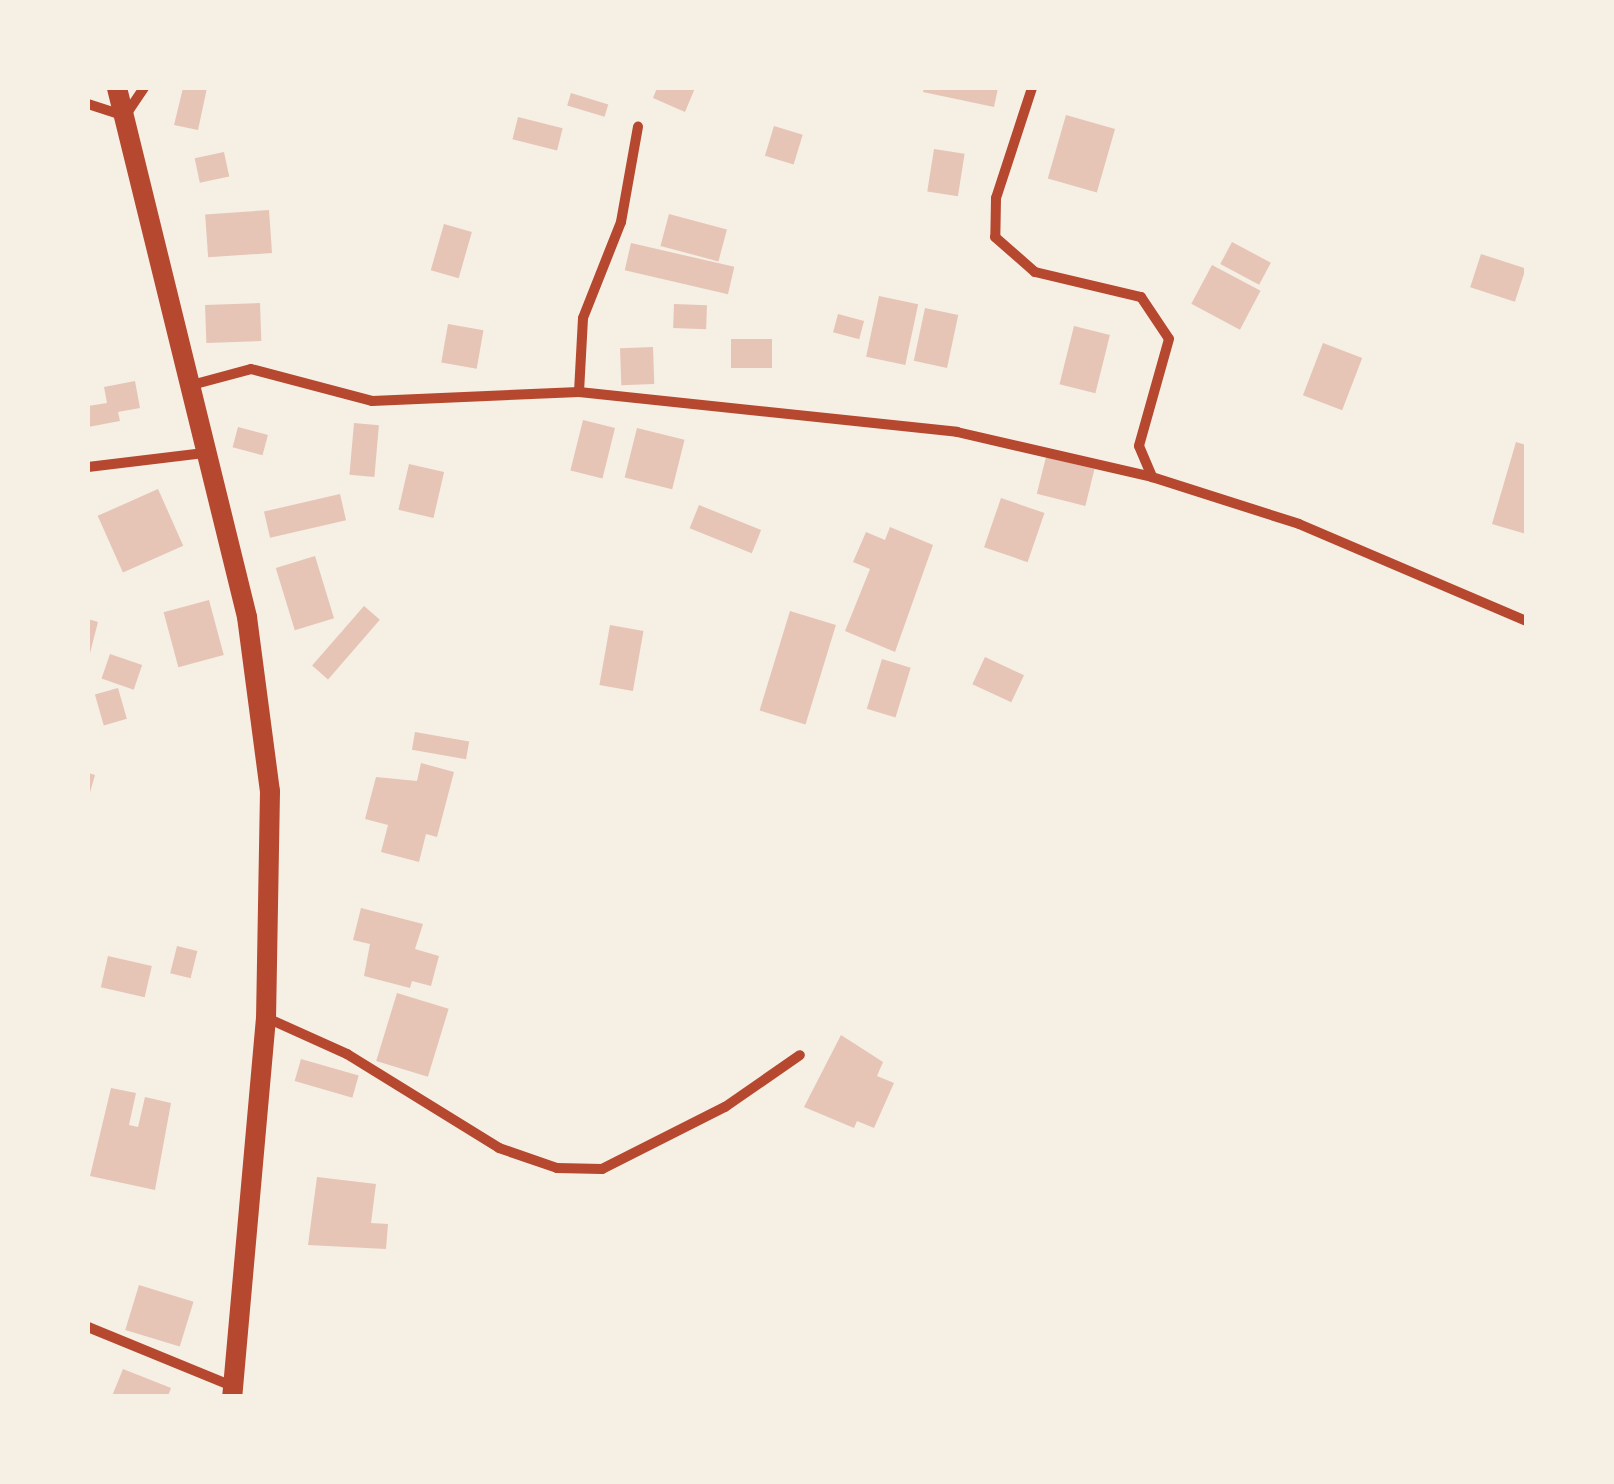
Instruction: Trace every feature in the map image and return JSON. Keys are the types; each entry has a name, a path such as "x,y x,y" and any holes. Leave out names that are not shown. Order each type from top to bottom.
{"main road":[{"path":"117,88 186,386 247,617 270,792 266,1018 232,1391"}],"street":[{"path":"88,104 125,116 144,88"},
{"path":"1032,88 996,198 995,237 1035,272 1141,297 1169,339 1140,446 1152,477"},
{"path":"579,392 583,318 621,222 638,128"},
{"path":"186,386 251,369 372,400 579,392 957,432 1152,477 1300,524 1526,621"},
{"path":"88,468 204,453"},
{"path":"266,1018 347,1054 498,1148 557,1168 602,1169 725,1107 800,1055"},
{"path":"88,1327 232,1391"}],"building":[{"path":"183,88 207,88 198,130 174,125"},
{"path":"657,88 695,88 685,112 653,98"},
{"path":"924,88 998,88 994,107 923,92"},
{"path":"571,93 608,104 604,117 567,105"},
{"path":"1066,115 1115,129 1097,193 1048,178"},
{"path":"518,117 563,128 557,150 512,139"},
{"path":"774,126 803,135 794,164 765,156"},
{"path":"934,149 965,154 958,196 927,191"},
{"path":"224,152 229,176 200,183 195,158"},
{"path":"269,210 272,253 208,257 205,214"},
{"path":"669,214 727,230 718,261 660,246"},
{"path":"444,224 472,232 459,278 431,270"},
{"path":"1232,242 1271,263 1259,285 1220,264"},
{"path":"631,243 734,267 728,294 625,270"},
{"path":"1481,254 1526,269 1515,302 1470,287"},
{"path":"1212,265 1261,291 1240,330 1191,304"},
{"path":"879,296 918,304 905,365 866,357"},
{"path":"260,303 261,341 206,343 205,305"},
{"path":"674,304 707,305 706,329 673,328"},
{"path":"925,308 958,315 947,368 914,361"},
{"path":"838,314 864,321 859,339 833,332"},
{"path":"448,324 483,330 477,369 441,362"},
{"path":"1074,326 1110,335 1095,393 1059,384"},
{"path":"731,339 772,339 772,368 731,368"},
{"path":"1323,343 1362,358 1342,410 1303,395"},
{"path":"653,347 654,384 621,385 620,348"},
{"path":"135,381 140,408 118,412 120,421 88,427 88,406 107,403 104,387"},
{"path":"583,420 615,428 602,478 570,470"},
{"path":"354,423 379,425 374,477 349,475"},
{"path":"238,427 268,435 263,455 233,447"},
{"path":"637,428 685,440 672,489 625,477"},
{"path":"1516,442 1526,445 1526,534 1492,524"},
{"path":"1046,457 1095,469 1085,506 1037,494"},
{"path":"409,464 444,472 434,518 398,510"},
{"path":"158,489 183,546 123,572 98,516"},
{"path":"340,494 346,520 270,538 264,512"},
{"path":"1001,498 1044,513 1028,562 984,547"},
{"path":"699,505 761,530 752,553 690,528"},
{"path":"890,527 933,545 895,652 845,631 870,569 853,562 866,532 885,540"},
{"path":"315,556 334,618 295,630 276,568"},
{"path":"209,600 224,655 178,667 164,612"},
{"path":"364,606 380,620 328,679 312,666"},
{"path":"790,611 836,625 805,724 760,710"},
{"path":"88,619 98,622 89,657 88,657"},
{"path":"610,625 643,631 633,691 599,685"},
{"path":"110,654 142,665 134,690 102,679"},
{"path":"985,657 1024,675 1011,702 972,684"},
{"path":"882,659 911,668 895,717 867,709"},
{"path":"118,688 127,719 104,725 95,695"},
{"path":"415,732 469,742 466,759 412,750"},
{"path":"421,763 454,772 437,837 426,834 419,862 381,852 388,825 365,819 376,777 417,781"},
{"path":"88,773 95,775 89,796 88,796"},
{"path":"361,908 423,924 415,949 439,956 431,986 412,981 410,988 364,976 370,944 353,940"},
{"path":"177,946 197,951 191,978 170,973"},
{"path":"108,956 152,966 145,997 101,987"},
{"path":"397,993 449,1009 428,1077 376,1061"},
{"path":"841,1035 883,1062 877,1076 894,1083 874,1128 857,1121 854,1128 804,1107"},
{"path":"301,1059 359,1076 352,1098 295,1081"},
{"path":"111,1088 136,1093 129,1125 138,1127 145,1097 171,1103 155,1190 90,1176"},
{"path":"317,1177 376,1184 371,1223 388,1224 386,1249 308,1245"},
{"path":"139,1285 194,1302 180,1347 125,1330"},
{"path":"123,1369 171,1388 168,1396 112,1396"}]}
